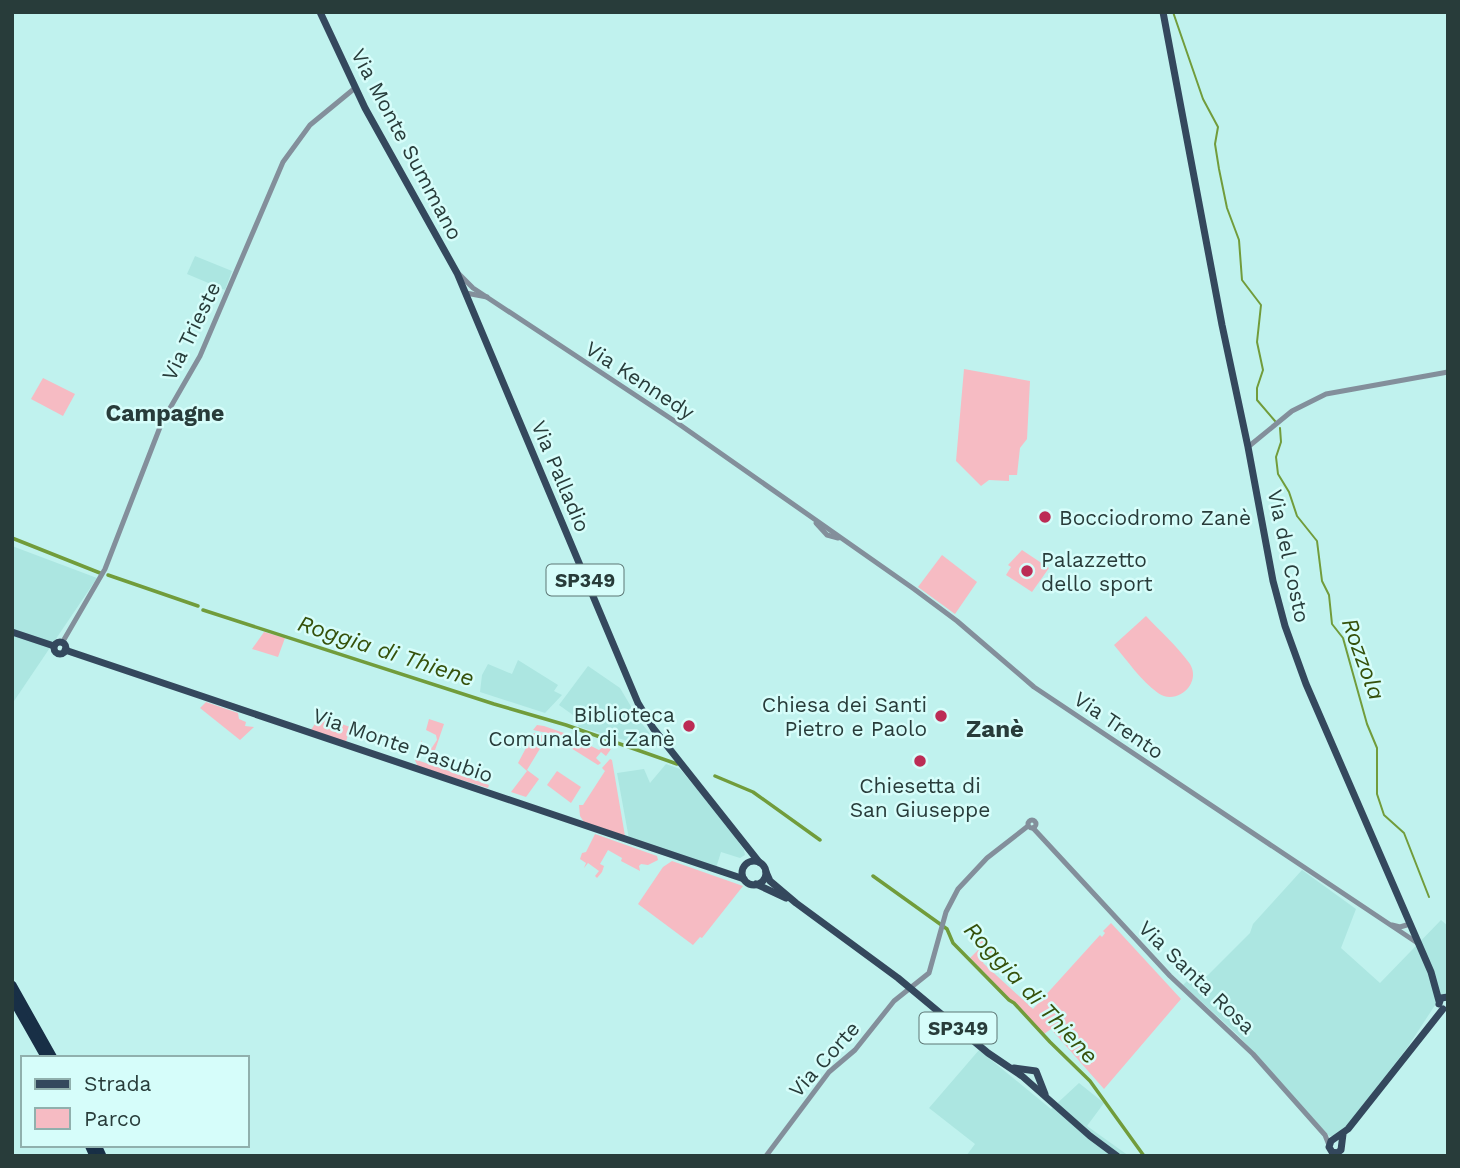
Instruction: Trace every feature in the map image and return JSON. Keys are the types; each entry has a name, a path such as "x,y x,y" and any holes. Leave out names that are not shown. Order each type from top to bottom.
{"highway":[{"path":"12,985 52,1056"},
{"path":"12,998 45,1056"}],"main road":[{"name":"Via Monte Summano","path":"320,12 355,88 465,292"},
{"name":"Via del Costo","path":"1163,12 1273,581 1291,645 1444,1003"},
{"name":"Via Palladio","path":"465,292 638,704 653,729 744,843"},
{"name":"Via Monte Pasubio","path":"12,632 61,646 744,879"},
{"name":"SP349","path":"744,843 766,872 771,887"},
{"path":"744,843 744,879"},
{"path":"728,874 740,871 752,861 758,862"},
{"path":"756,884 762,881 766,872"},
{"name":"SP349","path":"744,879 749,884 771,887 796,903 911,988 1006,1066 1027,1075"},
{"path":"1334,1146 1444,1003"},
{"path":"1051,1104 1037,1072 1027,1075 1032,1085 1051,1104 1117,1156"},
{"path":"1032,1085 1039,1079"}],"street":[{"name":"Via Trieste","path":"61,646 105,569 162,422 204,348 283,162 310,125 355,88"},
{"name":"Via Kennedy","path":"457,273 473,288 676,422 806,513 824,529"},
{"path":"465,292 473,288"},
{"path":"465,292 487,297"},
{"path":"471,307 474,299 478,297"},
{"path":"1248,447 1292,411 1326,394 1448,372"},
{"name":"Via Trento","path":"824,529 957,621 1034,687 1419,944"},
{"name":"Via Santa Rosa","path":"1030,827 1047,842 1170,976 1253,1054 1334,1146"},
{"name":"Via Corte","path":"766,1156 829,1072 855,1050 894,1001 929,973 950,903 958,889 987,858 1030,827"},
{"path":"1389,924 1411,927"},
{"path":"1404,934 1411,927"}],"shaded area":[{"path":"195,256 232,271 225,290 187,274"},
{"path":"12,546 97,578 12,704"},
{"path":"518,660 558,685 554,691 562,695 545,713 480,692 482,675 488,664 512,674"},
{"path":"588,666 620,688 651,735 642,745 579,727 573,715 559,705"},
{"path":"666,764 680,769 726,824 745,855 740,858 721,852 716,868 629,839 617,773 644,769 650,783"},
{"path":"1302,870 1356,909 1341,948 1380,983 1441,920 1448,926 1448,994 1441,996 1407,1048 1339,1136 1329,1136 1238,1035 1183,985 1198,970 1207,976 1250,933 1253,924"},
{"path":"979,1050 1051,1109 1079,1083 1104,1103 1087,1126 1129,1156 966,1156 975,1144 929,1108"}],"green space":[{"path":"964,369 1030,381 1027,439 1020,448 1017,475 1009,475 1009,481 989,480 981,486 956,461"},
{"path":"43,378 75,394 63,416 31,399"},
{"name":"Palazzetto dello sport","path":"1022,550 1049,568 1032,592 1006,575 1011,567 1008,565"},
{"path":"942,555 977,582 955,614 918,587"},
{"path":"1146,616 1190,664 1193,679 1179,695 1172,697 1158,693 1114,645"},
{"path":"264,632 285,638 278,657 252,649"},
{"path":"206,702 238,713 239,719 246,722 245,726 254,727 240,740 200,708"},
{"path":"326,718 350,727 346,742 311,730 318,719 324,722"},
{"path":"429,719 444,724 433,756 420,751 417,760 489,785 488,788 418,767 415,760 422,740 422,747 429,752 437,740 436,735 426,730"},
{"path":"537,725 584,740 599,750 605,746 611,749 606,756 601,752 596,758 601,763 598,765 547,733 533,730"},
{"path":"534,733 547,737 527,770 539,779 526,797 511,792 527,771 518,763"},
{"path":"610,759 625,836 584,822 580,816 579,805 583,805 605,771 602,768"},
{"path":"557,771 581,787 571,803 547,785"},
{"path":"595,834 657,856 658,860 648,865 641,864 640,871 608,850 600,864 604,866 602,872 597,878 595,876 599,871 588,863 584,868 586,863 580,859"},
{"path":"672,861 743,886 702,938 693,945 638,904 663,867"},
{"path":"1111,923 1181,999 1104,1089 1051,1029 1044,1034 970,958 979,949 976,945 983,939 995,948 983,963 1033,1009 1100,935 1102,937 1105,933 1103,931"}],"waterway":[{"name":"Rozzola","path":"1173,12 1203,99 1218,127 1215,144 1227,208 1239,240 1242,280 1261,305 1257,342 1263,370 1257,388 1257,400 1275,421"},
{"name":"Rozzola","path":"1280,428 1281,442 1276,457 1278,474 1289,492 1297,516 1317,541 1322,581 1329,595 1332,624 1343,638 1367,724 1377,748 1377,794 1384,815 1404,833 1429,897"},
{"name":"Roggia di Thiene","path":"12,538 100,573"},
{"name":"Roggia di Thiene","path":"108,575 198,606"},
{"name":"Roggia di Thiene","path":"203,610 566,725 677,764"},
{"name":"Roggia di Thiene","path":"715,776 753,792 820,840"},
{"name":"Roggia di Thiene","path":"873,876 947,929 953,943 1090,1081 1144,1156"}],"place":[{"name":"Bocciodromo Zanè","path":"1045,517"},
{"name":"Palazzetto dello sport","path":"1027,571"},
{"name":"Chiesa dei Santi Pietro e Paolo","path":"941,716"},
{"name":"Biblioteca Comunale di Zanè","path":"689,726"},
{"name":"Chiesetta di San Giuseppe","path":"920,761"}],"district":[{"name":"Campagne","path":"165,413"},
{"name":"Zanè","path":"995,729"}]}
